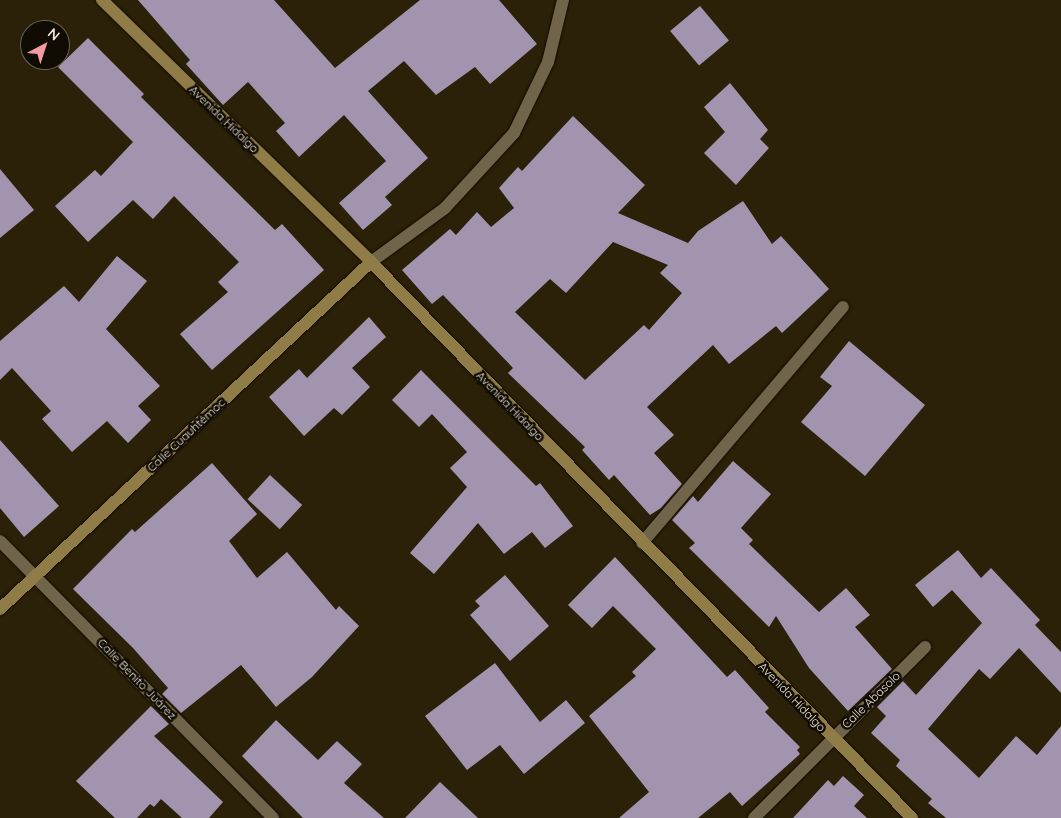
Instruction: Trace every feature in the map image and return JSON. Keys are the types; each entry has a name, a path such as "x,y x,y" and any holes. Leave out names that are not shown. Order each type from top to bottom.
{"street":[{"name":"Avenida Hidalgo","path":"102,0 371,262 832,739 912,818"},
{"path":"371,262 445,208 514,133 548,62 563,0"},
{"name":"Calle Cuauhtémoc","path":"0,609 371,262"},
{"path":"642,543 843,307"},
{"name":"Calle Benito Juárez","path":"0,541 273,818"},
{"name":"Calle Abasolo","path":"754,818 925,647"}],"building":[{"path":"138,0 274,0 335,68 420,0 499,0 537,44 490,84 475,67 436,95 404,61 368,91 428,158 385,197 392,205 363,230 339,203 386,161 344,115 299,157 276,131 285,123 248,82 223,105 186,64 190,60"},
{"path":"700,6 729,40 699,66 670,31"},
{"path":"88,38 144,94 141,97 275,230 282,224 324,270 212,370 180,334 228,292 218,282 239,262 174,196 153,219 133,200 88,242 55,206 95,170 101,176 133,142 61,70 70,70 70,55"},
{"path":"730,83 768,130 760,139 769,148 736,185 704,153 725,132 704,107"},
{"path":"573,116 645,185 618,213 688,243 698,231 743,201 772,244 781,236 829,289 782,333 776,326 729,364 713,345 647,407 674,435 654,453 682,484 661,508 650,515 614,475 609,480 582,450 585,447 508,373 513,368 443,295 432,304 402,270 450,229 456,235 477,212 491,227 514,208 499,188 518,167 522,171","holes":["613,242 668,265 660,273 682,293 649,330 644,325 585,380 515,312 550,279 566,293"]},
{"path":"0,169 34,210 0,238"},
{"path":"117,256 147,281 106,329 160,386 138,406 151,420 128,443 107,421 72,452 42,419 51,411 12,368 0,380 0,341 64,286 79,302"},
{"path":"369,317 386,337 352,368 370,387 342,415 334,408 304,436 269,397 299,369 307,378"},
{"path":"849,341 925,405 865,476 801,422 832,386 820,377"},
{"path":"421,370 536,486 540,483 573,526 545,548 532,532 504,554 478,523 434,574 410,553 467,487 450,468 467,452 432,414 419,427 392,400"},
{"path":"0,440 59,506 24,537 0,508"},
{"path":"733,461 771,494 741,528 753,540 749,544 819,612 846,588 870,615 855,627 892,669 848,711 809,668 776,616 769,627 689,548 695,543 672,520 693,496 698,502"},
{"path":"212,463 257,514 229,541 257,578 287,552 336,610 339,606 359,626 312,677 276,707 241,665 181,713 162,694 168,688 133,648 73,589 132,529 135,532"},
{"path":"270,475 302,505 280,529 247,499"},
{"path":"958,550 981,578 991,568 1040,620 1035,625 1061,652 1061,693 1019,648 990,679 979,669 928,729 979,778 1016,736 1037,755 1061,726 1061,818 946,818 928,803 932,799 896,766 900,760 871,733 886,716 877,707 903,681 916,695 982,623 952,590 933,607 915,585"},
{"path":"615,557 727,677 735,670 769,708 765,712 800,747 797,750 800,754 742,806 730,792 698,818 619,818 649,792 589,716 636,676 632,672 656,649 613,606 592,628 568,605"},
{"path":"505,575 549,626 510,661 470,615 480,606 475,601"},
{"path":"495,663 540,722 566,700 585,723 524,774 500,745 467,770 425,716"},
{"path":"151,706 169,724 154,736 223,802 209,818 182,818 161,799 154,807 150,804 137,818 115,818 76,781"},
{"path":"276,720 318,760 337,741 362,764 344,783 384,818 303,818 242,756"},
{"path":"843,776 864,795 854,806 867,818 793,818 828,780 834,786"},
{"path":"440,782 478,818 405,818"}]}
